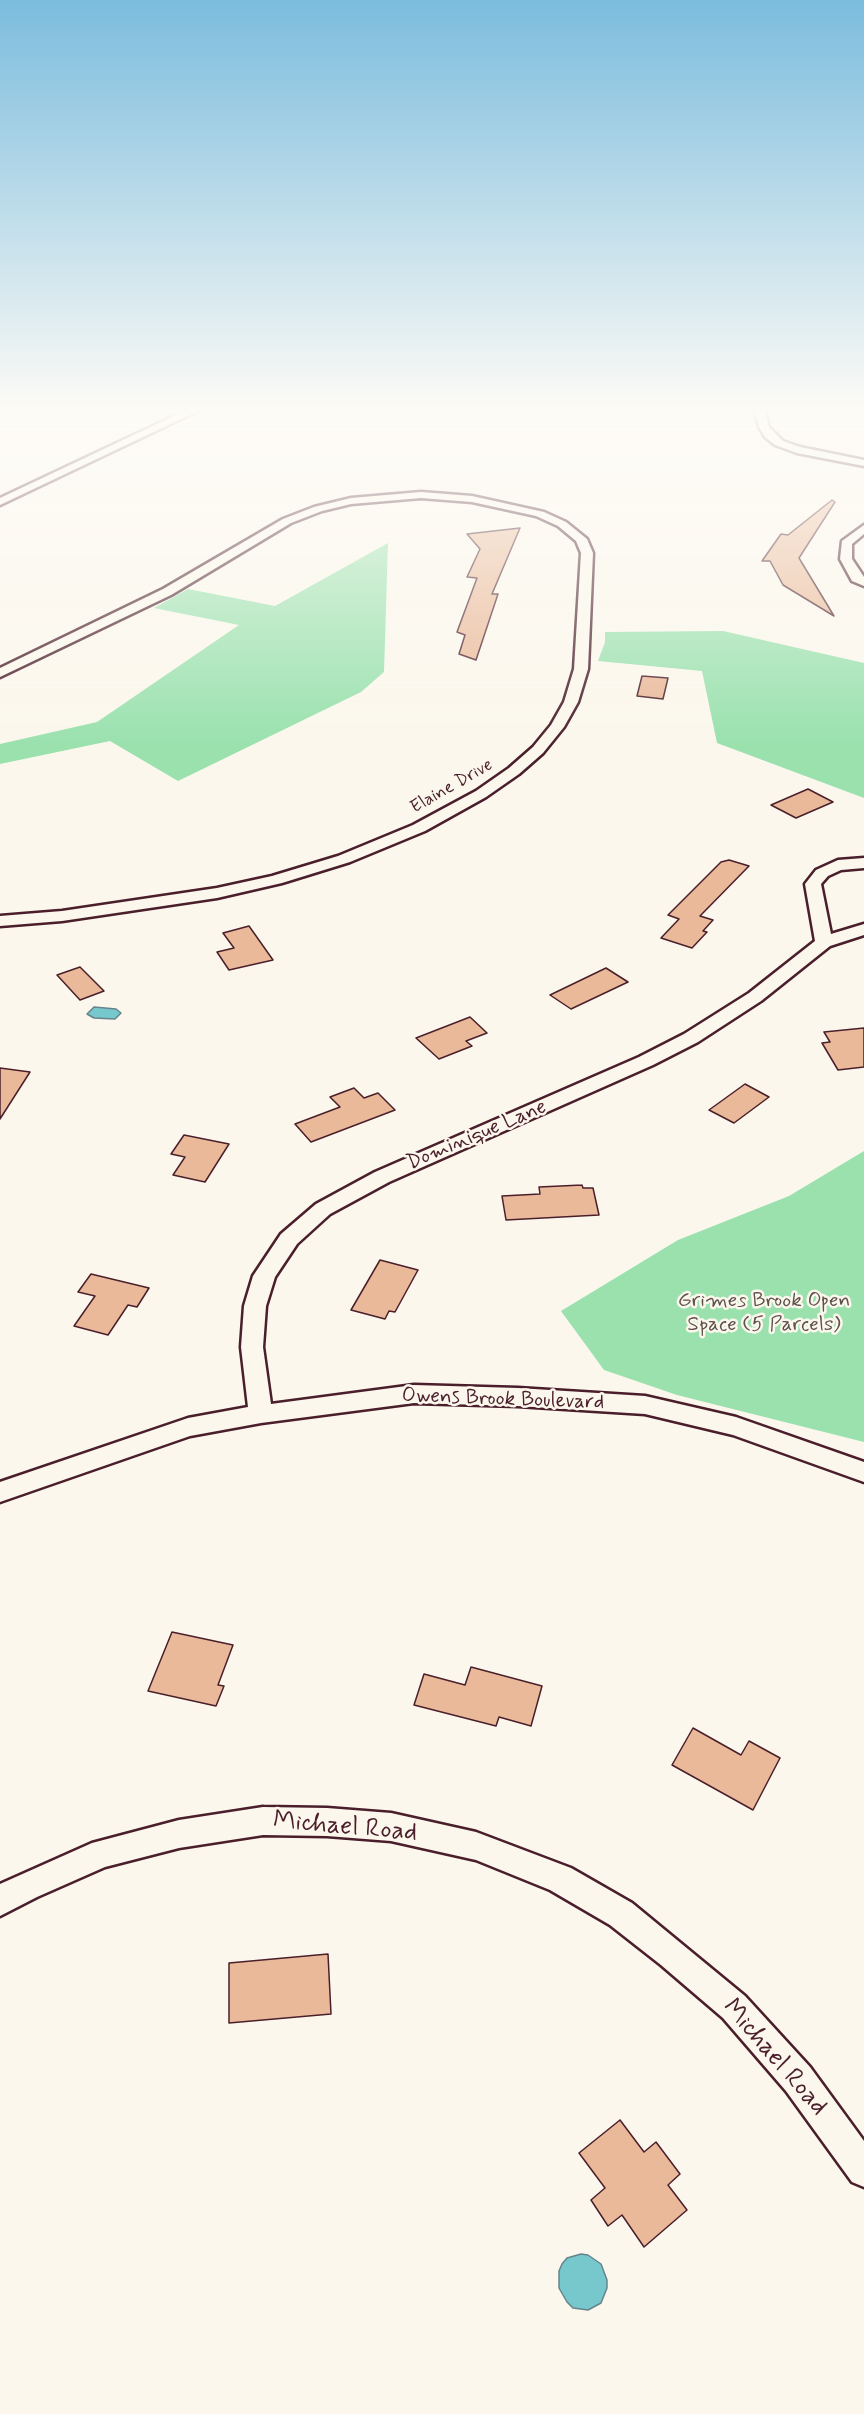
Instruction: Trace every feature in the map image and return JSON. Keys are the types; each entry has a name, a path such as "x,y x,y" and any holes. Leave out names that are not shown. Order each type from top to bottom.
{"street":[{"name":"Elaine Drive","path":"0,673 167,592 288,521"},
{"name":"Elaine Drive","path":"0,921 62,916 205,895 276,880 344,859 419,828 481,794 514,771 538,750 557,727 571,702 581,669 587,554 581,539 555,521"},
{"path":"864,528 846,543 846,560 856,578 864,582"},
{"path":"824,942 813,884 822,873 838,865 864,863"},
{"name":"Dominique Lane","path":"261,1414 252,1347 255,1306 264,1276 289,1239 323,1209 382,1177 530,1113 682,1043 755,997 824,942 864,929"},
{"name":"Owens Brook Boulevard","path":"0,1492 188,1427 261,1414 414,1394 518,1397 645,1405 736,1426 864,1472"},
{"name":"Michael Road","path":"0,1901 26,1886 103,1852 179,1834 263,1821 327,1822 391,1827 476,1846 560,1879 621,1914 672,1954 734,2007 798,2079 864,2170"}],"green space":[{"path":"388,543 384,672 361,692 178,781 110,741 0,764 0,744 97,722 239,625 154,608 188,589 275,606"},
{"path":"723,631 864,663 864,798 717,743 702,671 598,661 605,642 605,632"},
{"name":"Grimes Brook Open Space (5 Parcels)","path":"864,1151 864,1442 677,1395 604,1370 561,1311 678,1240 789,1196"}],"water":[{"path":"94,1007 116,1009 121,1013 115,1019 94,1018 87,1014"},
{"path":"581,2254 588,2255 601,2264 607,2280 607,2288 601,2303 588,2310 573,2308 559,2288 559,2271 562,2264 567,2258"}],"building":[{"path":"806,521 823,521 799,558 834,616 783,585 770,561 762,561 781,534 788,535"},
{"path":"520,528 492,594 498,594 476,660 459,654 465,635 457,632 477,578 467,577 480,549 467,534"},
{"path":"642,676 668,678 663,699 637,696"},
{"path":"808,789 833,802 796,818 771,805"},
{"path":"729,860 749,866 700,916 713,920 703,931 707,932 692,948 661,938 679,919 668,915 721,862"},
{"path":"249,926 273,960 229,970 217,952 234,948 223,933"},
{"path":"80,967 104,991 80,1000 57,975"},
{"path":"606,968 628,982 571,1009 550,995"},
{"path":"470,1017 487,1033 466,1041 472,1046 439,1059 416,1038"},
{"path":"864,1028 864,1067 838,1070 822,1043 830,1042 824,1032"},
{"path":"0,1068 30,1072 0,1119"},
{"path":"745,1084 769,1097 734,1123 709,1110"},
{"path":"354,1088 364,1098 378,1093 395,1110 311,1142 295,1124 340,1107 330,1097"},
{"path":"184,1135 229,1144 205,1182 173,1175 185,1157 171,1154"},
{"path":"582,1185 583,1188 593,1188 599,1215 506,1220 502,1196 540,1194 539,1187"},
{"path":"380,1260 418,1270 395,1312 389,1311 385,1319 351,1310"},
{"path":"91,1274 149,1288 137,1307 128,1305 108,1335 74,1326 95,1296 78,1292"},
{"path":"172,1632 233,1645 218,1685 224,1686 216,1706 148,1691"},
{"path":"471,1667 542,1686 531,1726 499,1717 496,1726 414,1705 424,1674 465,1685"},
{"path":"693,1728 741,1755 749,1741 780,1758 753,1810 672,1765"},
{"path":"328,1954 331,2014 229,2023 229,1963"},
{"path":"620,2120 644,2152 656,2142 680,2174 668,2185 687,2210 644,2247 622,2215 608,2226 591,2200 605,2188 579,2153"}]}
